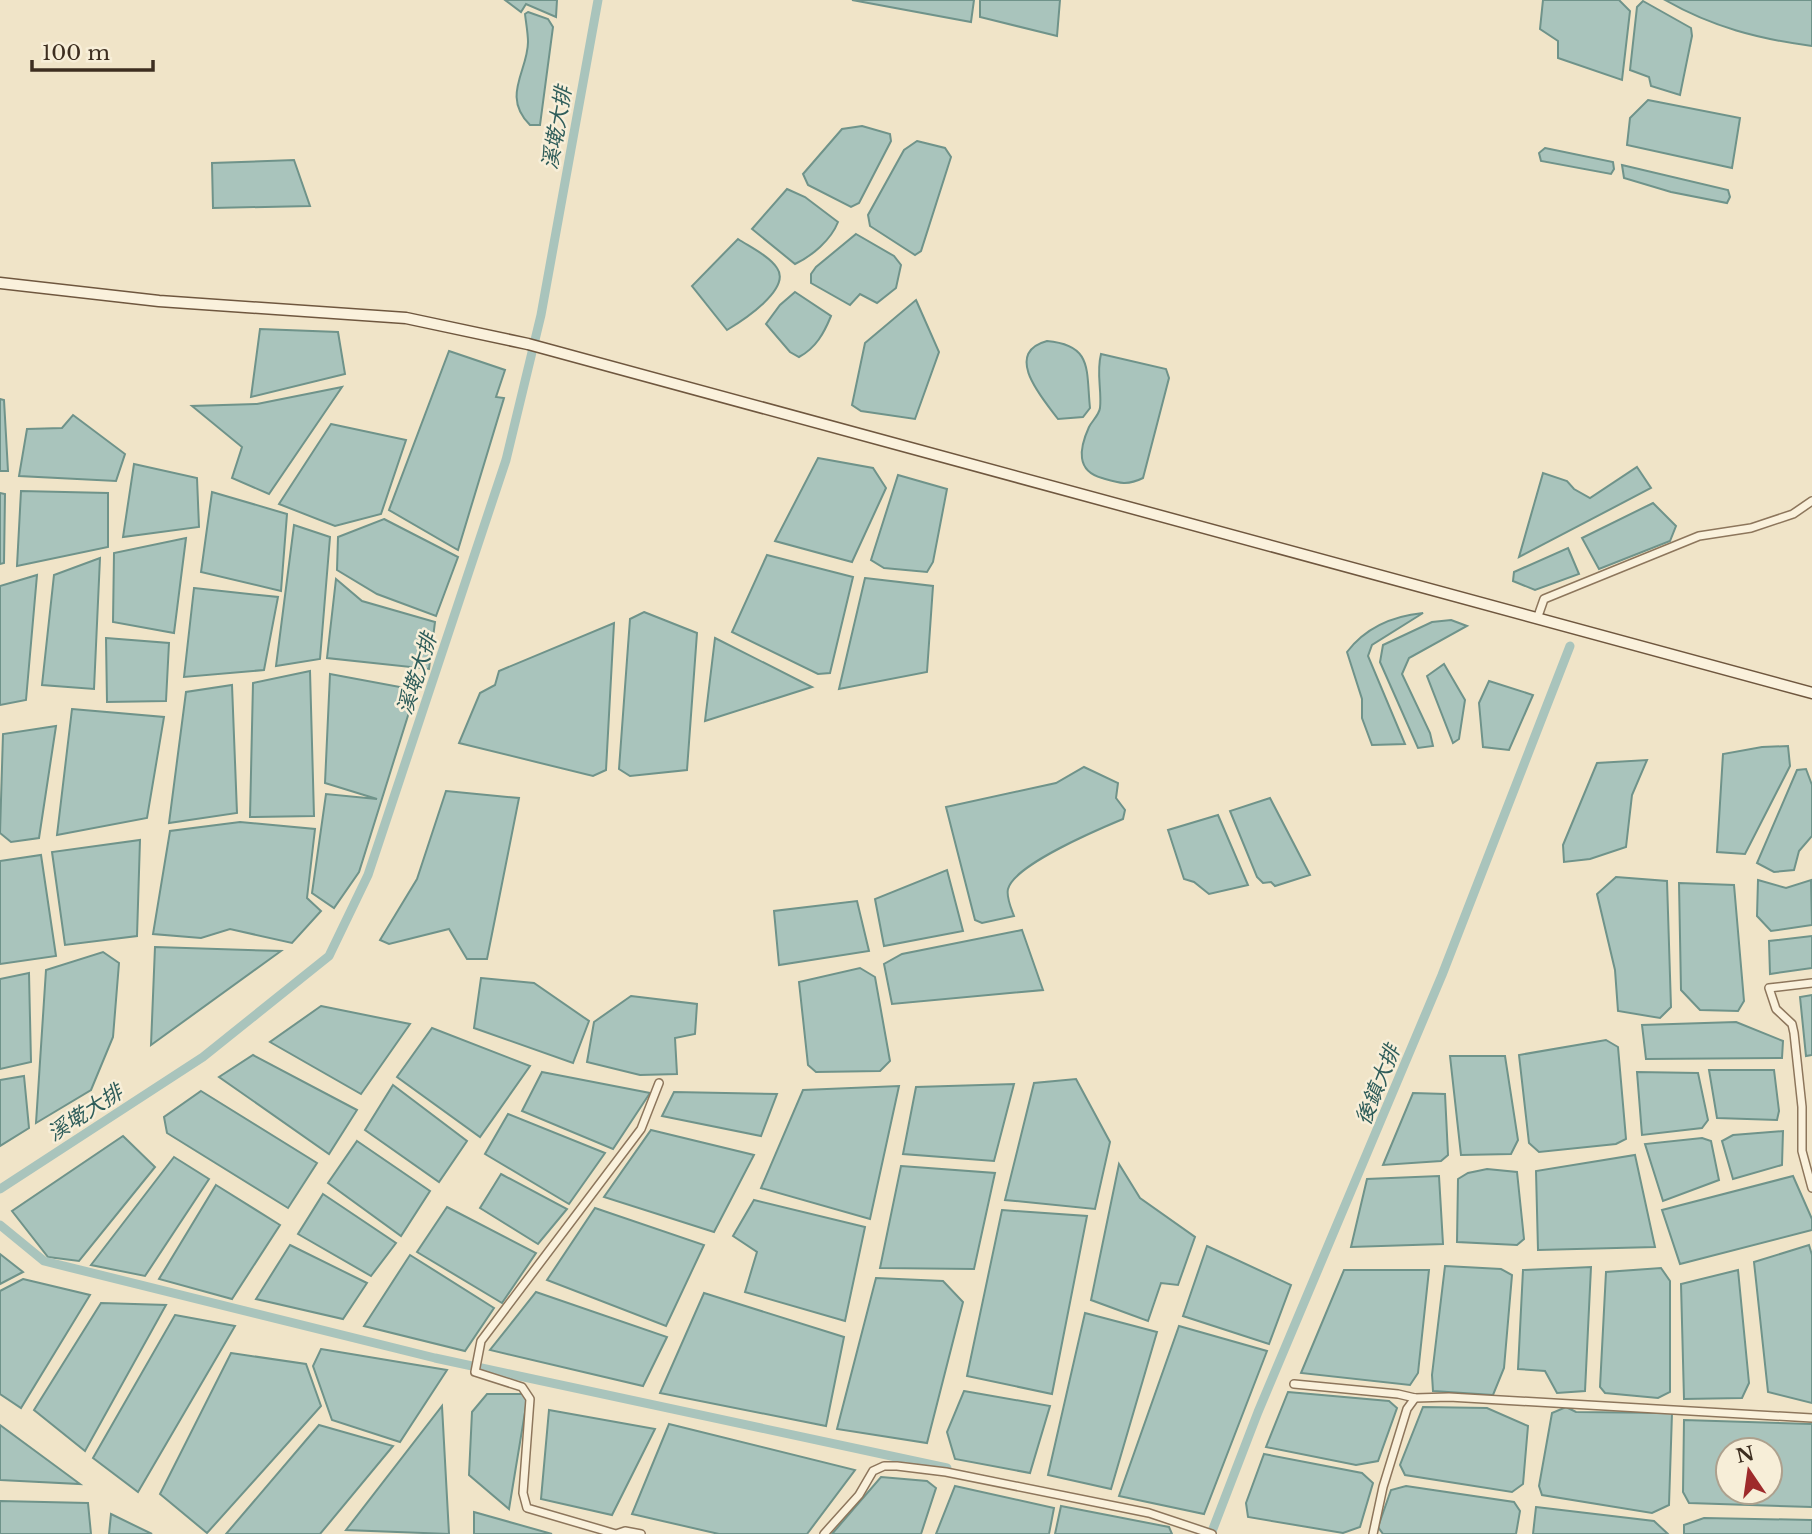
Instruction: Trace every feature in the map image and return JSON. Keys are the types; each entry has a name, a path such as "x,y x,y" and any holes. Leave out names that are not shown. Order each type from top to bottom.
{"main road":[{"path":"0,283 159,301 406,318 533,345 660,382 1812,693"}],"street":[{"path":"1537,619 1544,599 1699,536 1751,528 1793,514 1812,501"},
{"path":"1812,983 1769,988 1776,1009 1792,1024 1794,1033 1802,1107 1802,1151 1812,1188"},
{"path":"641,1534 625,1531 616,1534 527,1508 523,1493 530,1399 522,1387 475,1372 481,1341 641,1129 659,1083"},
{"path":"1294,1384 1415,1398 1449,1397 1812,1418"},
{"path":"1373,1534 1403,1423 1415,1398"},
{"path":"824,1534 859,1495 873,1471 884,1466 946,1472 1149,1513 1212,1534"}],"water":[{"path":"505,0 557,0 556,17 526,4 521,12"},
{"path":"852,0 974,0 971,22"},
{"path":"980,0 1060,0 1057,36 980,17"},
{"path":"1543,0 1619,0 1630,11 1622,80 1558,58 1558,41 1540,29"},
{"path":"1665,0 1812,0 1812,46 1773,40 1718,25"},
{"path":"1643,1 1691,28 1692,36 1680,95 1651,86 1649,77 1630,70 1637,7"},
{"path":"528,12 548,19 553,27 540,125 530,125 517,104 518,84 527,53 525,14"},
{"path":"1648,100 1740,118 1732,168 1627,145 1630,118"},
{"path":"862,126 890,134 891,141 859,203 851,207 808,185 803,174 842,129"},
{"path":"917,141 945,148 951,157 921,251 915,255 870,226 868,215 904,150"},
{"path":"1545,148 1613,162 1614,169 1611,174 1541,161 1539,153"},
{"path":"294,160 310,206 213,208 212,163"},
{"path":"1622,165 1728,190 1730,197 1727,203 1671,192 1624,178"},
{"path":"787,189 805,197 838,222 820,247 795,264 752,229"},
{"path":"856,234 894,256 901,265 896,288 877,303 860,294 850,305 811,283 811,274 816,267"},
{"path":"738,239 769,260 780,276 778,285 763,304 727,330 692,286"},
{"path":"795,292 831,316 819,340 799,357 790,352 766,324 780,305"},
{"path":"916,300 939,352 915,419 861,411 852,405 865,343"},
{"path":"260,329 338,332 345,374 251,397"},
{"path":"1047,341 1073,348 1084,362 1090,408 1083,417 1058,419 1030,377 1028,355 1034,347"},
{"path":"449,351 505,370 496,397 504,398 458,550 389,510"},
{"path":"1101,354 1166,369 1169,378 1143,478 1132,482 1118,482 1094,475 1084,465 1082,458 1083,443 1100,408"},
{"path":"342,387 269,494 232,478 242,447 192,406 257,404"},
{"path":"0,399 4,400 8,471 0,471"},
{"path":"73,415 125,454 116,481 19,476 27,429 62,428"},
{"path":"331,424 406,440 381,514 335,526 279,504"},
{"path":"818,458 873,468 886,488 852,562 775,541"},
{"path":"134,464 197,478 199,527 123,537"},
{"path":"1637,467 1651,488 1519,557 1543,473 1567,481 1574,489 1590,498"},
{"path":"898,475 947,489 933,562 927,572 884,568 871,560"},
{"path":"21,491 108,493 108,547 17,566"},
{"path":"212,492 287,514 281,591 201,572"},
{"path":"0,493 5,494 4,563 0,564"},
{"path":"1653,503 1676,526 1670,541 1599,569 1582,538"},
{"path":"384,519 458,557 436,616 377,594 337,570 338,537"},
{"path":"294,525 330,537 320,659 276,666"},
{"path":"186,538 174,633 113,622 114,553"},
{"path":"1568,548 1579,574 1535,590 1513,581 1514,572"},
{"path":"767,555 853,577 830,673 818,674 732,632"},
{"path":"100,558 94,689 42,685 54,575"},
{"path":"37,575 26,700 0,705 0,586"},
{"path":"865,578 933,586 927,672 839,689"},
{"path":"336,579 362,601 435,622 429,669 327,658"},
{"path":"194,588 278,597 264,670 184,677"},
{"path":"644,612 697,633 687,770 630,776 619,769 630,619"},
{"path":"1423,613 1372,645 1368,656 1405,744 1372,745 1362,718 1362,699 1347,652 1371,629 1391,620"},
{"path":"1451,620 1467,626 1409,658 1402,674 1430,733 1433,746 1418,748 1380,662 1383,645 1432,622"},
{"path":"614,623 606,770 593,776 459,743 480,693 495,685 499,671"},
{"path":"106,638 169,643 166,701 107,702"},
{"path":"715,638 812,687 705,721"},
{"path":"1444,664 1465,700 1459,739 1453,743 1427,676"},
{"path":"310,671 314,816 250,817 253,683"},
{"path":"330,674 416,690 359,872 334,908 312,893 326,794 377,799 325,783"},
{"path":"1489,681 1533,695 1509,750 1483,747 1479,703"},
{"path":"232,685 237,813 169,823 186,692"},
{"path":"72,709 164,717 147,818 57,835"},
{"path":"56,726 39,838 11,842 0,833 3,734"},
{"path":"1788,746 1790,766 1745,854 1717,852 1723,754 1762,747"},
{"path":"1647,760 1632,795 1626,847 1590,859 1564,862 1563,845 1597,763"},
{"path":"1084,767 1118,783 1116,798 1125,810 1123,819 1059,849 1025,869 1008,889 1014,916 982,923 975,920 946,807 1056,783"},
{"path":"1806,769 1812,785 1812,836 1799,851 1794,870 1774,872 1757,863 1797,770"},
{"path":"446,791 519,798 487,959 467,959 449,929 389,944 380,940 417,879"},
{"path":"1270,798 1310,875 1275,886 1271,882 1263,883 1257,877 1230,811"},
{"path":"1218,815 1248,885 1209,894 1194,882 1184,879 1168,830"},
{"path":"240,822 315,829 307,898 321,911 292,943 230,929 201,938 153,934 170,831"},
{"path":"140,840 137,936 65,945 52,852"},
{"path":"41,855 56,956 0,964 0,861"},
{"path":"947,870 963,931 884,946 875,899"},
{"path":"1616,877 1667,881 1671,1007 1660,1018 1618,1011 1615,970 1597,894"},
{"path":"1758,880 1786,888 1811,880 1812,925 1771,931 1757,916"},
{"path":"1679,883 1734,885 1744,1001 1738,1011 1700,1010 1681,990"},
{"path":"857,901 869,951 779,965 774,911"},
{"path":"1022,930 1043,990 892,1004 884,964 902,954"},
{"path":"1812,936 1812,968 1770,974 1769,941"},
{"path":"155,947 281,951 151,1045"},
{"path":"103,952 119,963 113,1037 91,1090 36,1123 46,970"},
{"path":"860,968 875,977 890,1061 880,1071 816,1072 808,1065 799,982"},
{"path":"29,973 31,1062 0,1069 0,979"},
{"path":"481,978 534,983 589,1021 573,1063 474,1028"},
{"path":"1812,995 1812,1055 1806,1056 1800,997"},
{"path":"631,996 697,1004 695,1034 675,1038 677,1074 640,1075 587,1062 594,1022"},
{"path":"321,1006 410,1024 361,1094 270,1042"},
{"path":"1736,1022 1783,1041 1782,1058 1646,1059 1642,1025"},
{"path":"432,1028 530,1066 480,1137 397,1077"},
{"path":"1606,1040 1618,1047 1626,1139 1616,1144 1539,1152 1529,1143 1519,1055"},
{"path":"253,1055 357,1110 329,1154 219,1077"},
{"path":"1450,1056 1505,1056 1518,1140 1511,1154 1461,1155"},
{"path":"1709,1070 1774,1070 1779,1111 1777,1120 1717,1118"},
{"path":"542,1072 650,1093 613,1149 522,1111"},
{"path":"1637,1072 1698,1073 1708,1120 1702,1128 1642,1135"},
{"path":"24,1076 29,1128 0,1146 0,1080"},
{"path":"1076,1079 1110,1142 1095,1209 1005,1200 1034,1083"},
{"path":"1014,1084 994,1161 903,1154 916,1087"},
{"path":"393,1085 467,1141 439,1182 365,1130"},
{"path":"899,1086 870,1219 761,1188 803,1090"},
{"path":"201,1091 317,1163 288,1208 167,1133 164,1117"},
{"path":"674,1092 777,1094 761,1136 662,1116"},
{"path":"1413,1093 1445,1094 1448,1155 1441,1161 1383,1165"},
{"path":"508,1114 605,1153 569,1204 485,1154"},
{"path":"651,1130 754,1155 714,1232 604,1197"},
{"path":"1783,1131 1782,1165 1733,1179 1722,1141 1733,1135"},
{"path":"123,1136 155,1167 79,1261 48,1257 12,1211"},
{"path":"1702,1138 1711,1141 1719,1180 1663,1201 1645,1144"},
{"path":"357,1141 430,1191 401,1236 328,1183"},
{"path":"1635,1155 1655,1247 1538,1250 1536,1171"},
{"path":"174,1157 209,1179 145,1276 91,1265"},
{"path":"1119,1164 1140,1198 1195,1237 1178,1285 1161,1283 1148,1321 1091,1300"},
{"path":"901,1166 995,1173 974,1269 880,1268"},
{"path":"1487,1169 1517,1172 1524,1239 1517,1245 1457,1242 1458,1179 1468,1173"},
{"path":"501,1174 567,1209 538,1244 480,1208"},
{"path":"1439,1176 1443,1244 1351,1247 1367,1179"},
{"path":"1793,1176 1812,1219 1812,1230 1680,1264 1662,1210"},
{"path":"216,1185 280,1225 232,1299 159,1279"},
{"path":"323,1194 396,1243 371,1276 298,1234"},
{"path":"754,1200 865,1227 845,1321 745,1292 757,1252 733,1236"},
{"path":"447,1207 536,1253 502,1303 417,1252"},
{"path":"595,1208 704,1245 666,1326 547,1280"},
{"path":"1002,1210 1087,1216 1052,1394 967,1376"},
{"path":"290,1245 367,1283 343,1319 256,1299"},
{"path":"1809,1245 1812,1255 1812,1403 1768,1392 1754,1262"},
{"path":"1207,1246 1291,1285 1269,1344 1183,1316"},
{"path":"0,1254 23,1272 0,1284"},
{"path":"410,1255 494,1308 465,1351 364,1326"},
{"path":"1445,1266 1501,1269 1512,1275 1504,1368 1493,1395 1433,1391 1432,1375"},
{"path":"1591,1267 1585,1391 1557,1393 1545,1371 1518,1369 1523,1270"},
{"path":"1661,1268 1670,1281 1670,1392 1658,1398 1605,1393 1600,1387 1606,1272"},
{"path":"1344,1270 1429,1270 1418,1373 1410,1385 1301,1373"},
{"path":"1738,1270 1749,1383 1742,1398 1684,1399 1681,1284"},
{"path":"876,1278 943,1281 963,1302 927,1443 837,1429"},
{"path":"23,1279 90,1295 21,1408 0,1394 0,1291"},
{"path":"536,1292 667,1337 643,1386 490,1350"},
{"path":"704,1293 844,1337 826,1426 660,1393"},
{"path":"101,1303 166,1305 85,1451 34,1410"},
{"path":"1085,1313 1157,1332 1111,1489 1048,1475"},
{"path":"175,1315 235,1326 138,1492 93,1458"},
{"path":"1179,1326 1267,1351 1204,1514 1119,1496"},
{"path":"321,1349 447,1370 400,1442 332,1420 313,1366"},
{"path":"231,1353 306,1364 321,1406 207,1533 160,1494"},
{"path":"964,1391 1050,1406 1030,1473 955,1459 947,1432"},
{"path":"1288,1392 1389,1401 1397,1408 1378,1461 1356,1465 1266,1447"},
{"path":"487,1394 528,1394 509,1509 469,1475 472,1412"},
{"path":"442,1406 449,1534 346,1530"},
{"path":"1423,1407 1487,1408 1528,1426 1523,1484 1512,1492 1405,1475 1400,1465"},
{"path":"1566,1407 1576,1412 1672,1413 1669,1505 1652,1513 1542,1495 1539,1486 1552,1413"},
{"path":"549,1410 655,1429 612,1515 541,1499"},
{"path":"1684,1420 1812,1424 1812,1507 1781,1506 1784,1506 1784,1436 1714,1436 1714,1504 1689,1503 1683,1492"},
{"path":"669,1424 855,1470 807,1534 719,1534 632,1514"},
{"path":"0,1425 80,1484 0,1480"},
{"path":"319,1425 393,1446 320,1534 226,1534"},
{"path":"1264,1454 1362,1473 1373,1483 1360,1527 1343,1533 1248,1517 1246,1503"},
{"path":"881,1477 927,1481 936,1488 921,1534 832,1534"},
{"path":"955,1486 1054,1508 1049,1534 936,1534"},
{"path":"1406,1486 1514,1502 1520,1511 1516,1534 1383,1534 1378,1527 1391,1490"},
{"path":"0,1501 88,1503 91,1534 0,1534"},
{"path":"1061,1506 1169,1527 1172,1534 1055,1534"},
{"path":"1536,1507 1654,1521 1668,1534 1533,1534"},
{"path":"474,1512 552,1534 474,1534"},
{"path":"111,1514 152,1534 109,1534"},
{"path":"1704,1518 1812,1520 1812,1534 1684,1534 1684,1525"}],"waterway":[{"name":"溪墘大排","path":"0,1189 203,1057 329,956 368,875 506,460 541,315 598,0"},
{"name":"後鎮大排","path":"1211,1534 1258,1412 1442,975 1570,646"},
{"path":"0,1225 44,1261 435,1358 947,1468"}]}
